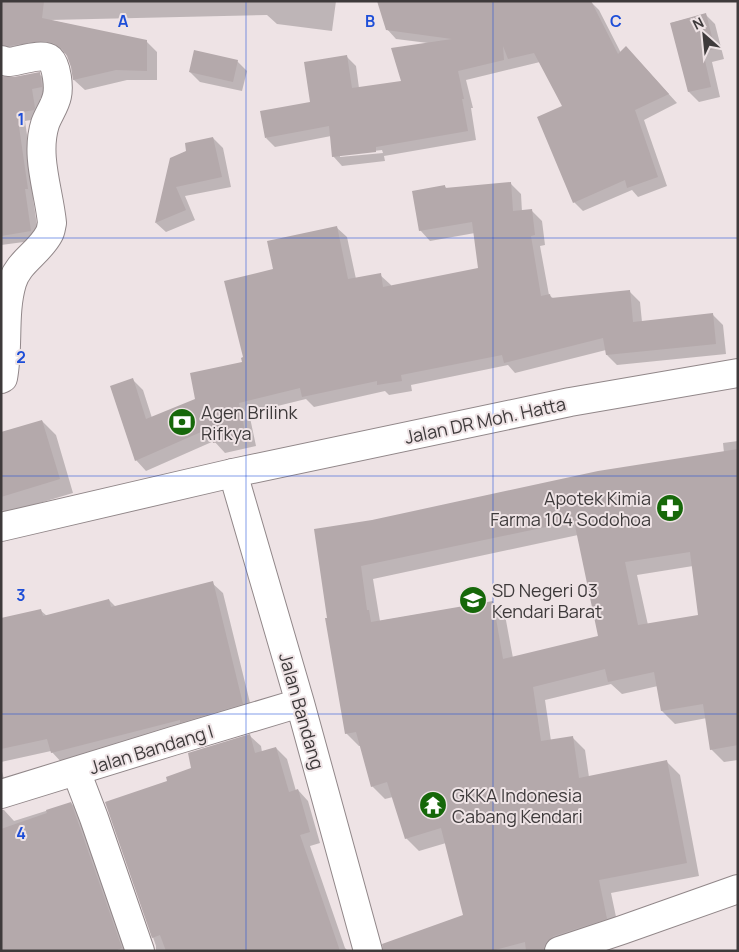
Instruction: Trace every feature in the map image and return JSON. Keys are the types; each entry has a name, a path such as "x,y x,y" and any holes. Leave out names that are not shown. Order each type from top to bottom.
{"main road":[{"path":"1,60 7,62 27,58 46,57 50,59 56,73 57,95 45,124 42,140 42,156 52,223 50,234 20,266 12,281 8,300 6,362 1,379"},
{"name":"Jalan DR Moh. Hatta","path":"1,527 233,473 570,402 738,372"},
{"name":"Jalan Bandang","path":"233,473 300,703 368,951"},
{"name":"Jalan Bandang I","path":"1,794 300,703"},
{"path":"76,771 140,951"},
{"path":"559,951 626,940 738,889"}],"building":[{"path":"1,1 44,1 42,18 147,40 147,71 116,70 73,80 67,56 62,49 53,43 41,41 9,46 1,45"},
{"path":"377,1 591,1 618,54 626,46 669,94 635,110 658,177 627,188 625,180 573,203 537,117 562,106 534,53 508,59 503,46 504,60 458,71 468,131 376,147 376,152 332,157 329,126 265,138 260,111 310,102 304,62 347,55 352,88 401,81 391,48 452,39 386,30"},
{"path":"706,13 715,49 703,52 711,87 688,92 670,23"},
{"path":"194,50 238,60 233,82 189,72"},
{"path":"40,72 42,87 32,89 34,110 17,113 28,189 25,189 31,231 1,236 1,76 14,77"},
{"path":"213,137 222,177 176,187 186,210 155,223 170,158 186,151 185,143"},
{"path":"511,182 513,211 532,209 535,235 531,236 541,296 550,294 551,298 630,290 633,322 713,313 716,344 606,355 603,338 504,363 502,355 401,375 402,381 377,385 377,381 302,397 300,388 239,403 246,436 213,443 210,428 135,461 110,386 133,378 146,419 195,399 190,373 242,362 241,358 243,357 224,281 273,269 267,241 337,226 348,279 381,273 383,287 478,268 472,222 419,231 412,191 445,185 445,188"},
{"path":"42,420 60,479 1,497 1,432"},
{"path":"738,449 738,745 710,750 703,704 661,711 654,672 608,682 605,669 533,687 541,741 573,736 579,778 667,760 687,863 599,880 607,919 554,936 547,941 544,951 526,951 525,942 491,951 383,951 382,944 463,915 441,828 405,839 387,782 371,787 356,732 345,734 325,618 327,618 314,529 372,520 598,471","holes":["574,521 598,636 503,659 493,601 371,622 369,610 367,610 361,566","690,552 698,615 638,625 625,562"]},
{"path":"213,581 243,704 180,723 180,720 51,753 47,739 1,749 1,618 41,609 43,616 109,599 111,607"},
{"path":"250,734 255,753 276,747 289,792 298,789 310,832 300,835 340,951 166,951 160,935 152,938 105,802 167,781 166,777 191,768 188,753"},
{"path":"71,802 122,948 115,951 1,951 1,829 47,813 46,810"}],"place":[{"name":"Agen Brilink Rifkya","path":"182,422"},
{"name":"Apotek Kimia Farma 104 Sodohoa","path":"670,508"},
{"name":"SD Negeri 03 Kendari Barat","path":"473,600"},
{"name":"GKKA Indonesia Cabang Kendari","path":"433,805"}]}
